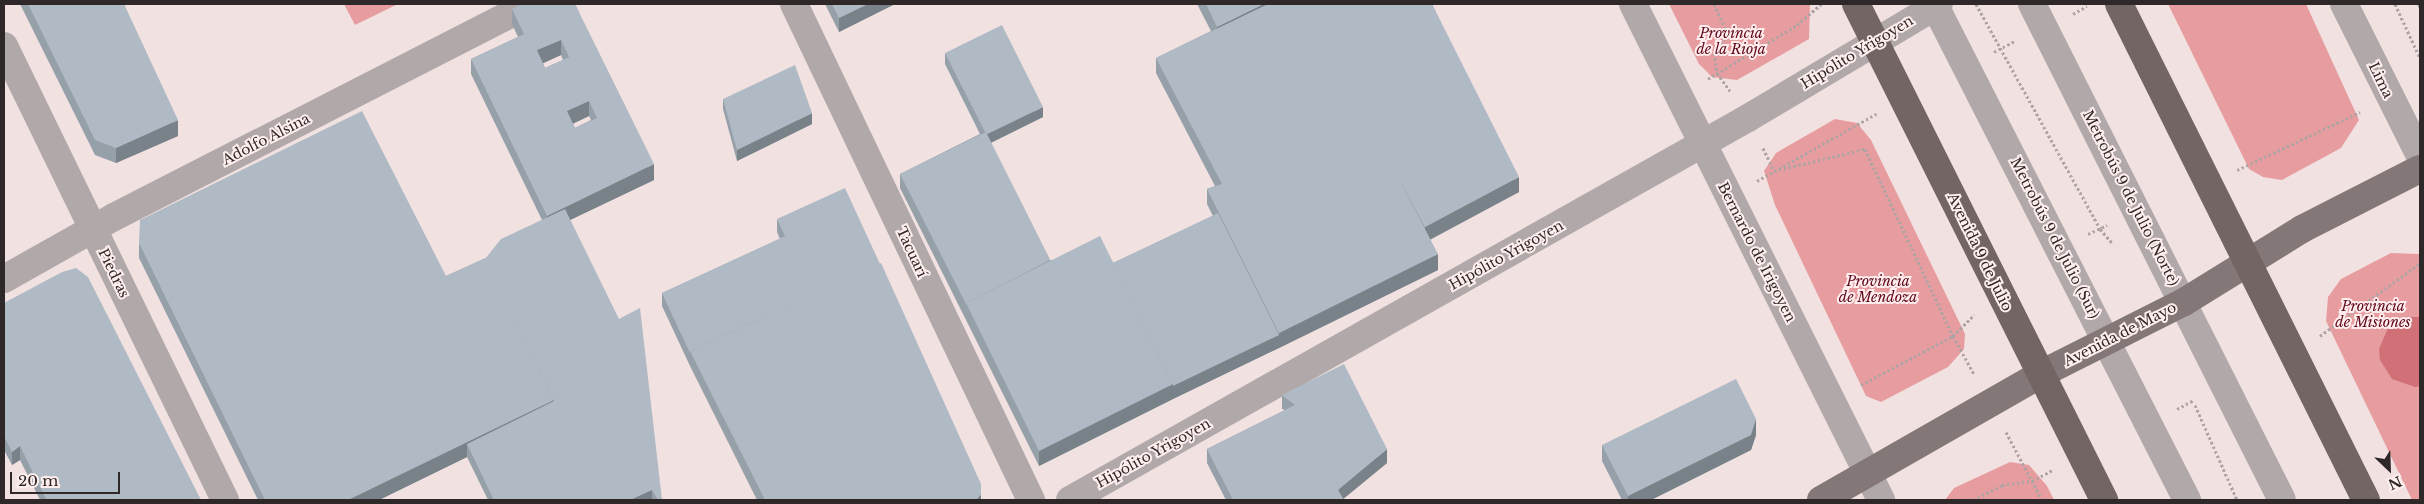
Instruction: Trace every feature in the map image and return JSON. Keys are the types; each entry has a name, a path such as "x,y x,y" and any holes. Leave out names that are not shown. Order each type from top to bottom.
{"highway":[{"name":"Avenida 9 de Julio","path":"1856,4 2104,500"},
{"path":"2118,4 2366,500"}],"main road":[{"name":"Avenida de Mayo","path":"1821,500 2041,374 2184,302 2302,229 2420,170"}],"street":[{"name":"Adolfo Alsina","path":"4,279 92,229 489,13 530,4"},
{"name":"Tacuarí","path":"794,4 1031,500"},
{"name":"Bernardo de Irigoyen","path":"1633,4 1881,500"},
{"name":"Hipólito Yrigoyen","path":"1070,500 1748,118 1936,4"},
{"name":"Metrobús 9 de Julio (Sur)","path":"1936,4 2187,500"},
{"name":"Metrobús 9 de Julio (Norte)","path":"2032,4 2138,209 2282,500"},
{"name":"Lima","path":"2344,4 2420,156"},
{"name":"Piedras","path":"4,46 225,500"}],"path":[{"path":"1714,4 1728,34 1714,53 1717,73 1748,118 1774,171 1865,149 1953,336 2042,500"},
{"path":"1679,95 1797,25 1822,4"},
{"path":"1976,4 2100,229 2120,251"},
{"path":"2395,4 2420,58"},
{"path":"2205,179 2248,167 2390,97"},
{"path":"2060,248 2138,209"},
{"path":"1832,401 1953,336 1999,290"},
{"path":"2190,392 2237,500"}],"green space":[{"path":"344,4 398,4 355,25"},
{"name":"Provincia de la Rioja","path":"1669,4 1810,4 1809,39 1737,80 1712,77 1699,64"},
{"path":"2168,4 2306,4 2359,120 2341,148 2282,180 2263,177 2249,169"},
{"name":"Provincia de Mendoza","path":"1835,119 1857,123 1871,140 1965,334 1964,349 1948,367 1881,402 1866,396 1775,205 1764,171 1776,153"},
{"name":"Provincia de Misiones","path":"2391,253 2420,254 2420,500 2412,500 2326,321 2328,297 2341,279"},
{"path":"2010,462 2029,465 2047,486 2054,500 1945,500 1954,488"}],"shaded area":[{"path":"2407,317 2420,317 2420,386 2415,387 2392,379 2380,360 2379,349 2388,328"}],"building":[{"path":"28,4 124,4 178,120 116,148 95,140"},
{"path":"522,4 575,4 654,164 547,216 471,59 524,34 512,9","holes":["561,40 569,57 545,68 537,50","589,101 597,118 575,128 567,111"]},
{"path":"832,4 868,4 839,18"},
{"path":"1206,4 1264,4 1217,27"},
{"path":"1268,4 1432,4 1519,177 1425,227 1397,175 1438,254 1279,333 1207,189 1222,184 1156,58"},
{"path":"1002,25 1043,107 987,134 945,53"},
{"path":"795,65 812,113 737,150 723,99"},
{"path":"362,111 446,276 485,258 554,400 348,500 265,500 139,243 140,220"},
{"path":"986,132 1050,260 966,304 900,174"},
{"path":"845,188 880,264 690,351 690,353 662,293 785,236 777,219"},
{"path":"565,209 619,319 640,308 662,500 658,500 652,490 630,500 494,500 467,444 554,401 485,259 501,239"},
{"path":"1218,213 1279,335 1173,386 1113,263"},
{"path":"1100,236 1173,384 1039,451 966,303"},
{"path":"881,263 981,484 981,495 976,500 765,500 690,351"},
{"path":"76,268 88,277 201,500 42,500 46,499 20,446 12,452 4,436 4,303 62,272"},
{"path":"1344,364 1387,449 1338,490 1344,500 1233,500 1207,449 1295,405 1282,395"},
{"path":"1736,379 1756,419 1751,435 1628,496 1602,445"}]}
